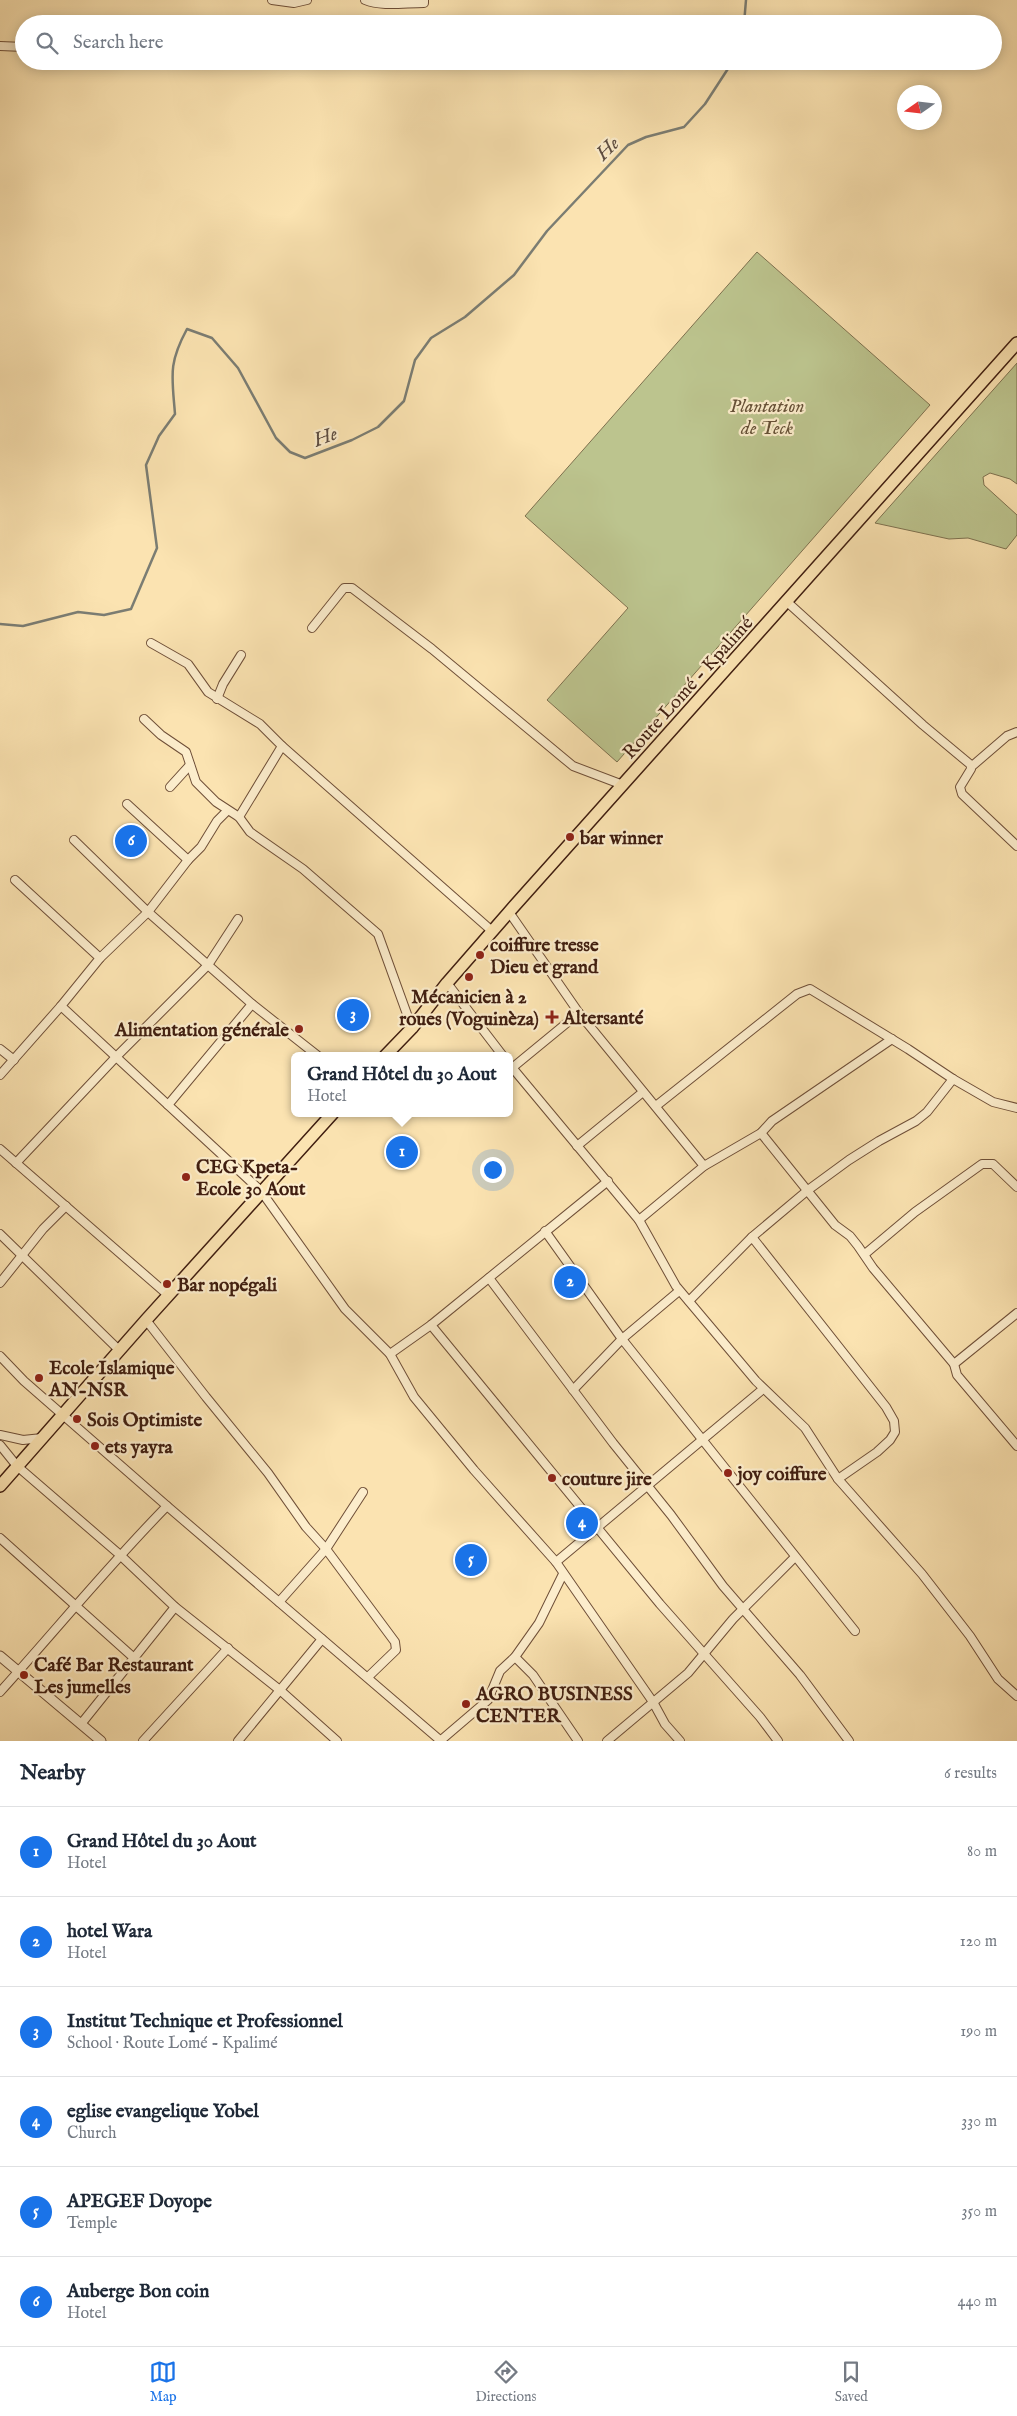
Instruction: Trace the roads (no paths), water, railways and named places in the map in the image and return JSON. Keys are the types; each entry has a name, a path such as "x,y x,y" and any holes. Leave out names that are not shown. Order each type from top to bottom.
{"main road":[{"name":"Route Lomé - Kpalimé","path":"389,1052 412,1028 447,983 492,931 1017,343"},
{"path":"0,1486 168,1295 329,1117"}],"street":[{"path":"272,0 294,3 307,0"},
{"path":"365,0 377,5 388,2 424,3 424,0"},
{"path":"0,46 15,47"},
{"path":"312,628 344,588 352,588 432,649 573,766 623,785"},
{"path":"786,601 971,767"},
{"path":"151,643 188,664 203,687 217,698 260,724 282,746 492,931"},
{"path":"217,698 223,684 241,655"},
{"path":"144,719 161,735 183,748 196,782 227,811 239,817 250,832 303,869 378,934 412,1028"},
{"path":"1017,732 1007,736 971,767 960,787 962,794 1017,846"},
{"path":"239,817 282,746"},
{"path":"170,787 190,765"},
{"path":"127,804 188,860"},
{"path":"0,1075 61,1006 100,958 148,912 188,860 201,847 217,821 227,811"},
{"path":"74,840 148,912 252,1004 313,1052"},
{"path":"15,880 100,958"},
{"path":"509,912 579,1013 704,1166"},
{"path":"16,1163 116,1057 208,965 238,919"},
{"path":"447,983 499,1052"},
{"path":"656,1106 797,994 806,989 823,995 953,1079 993,1102 1017,1108"},
{"path":"168,1105 252,1004"},
{"path":"61,1006 261,1191 345,1308 390,1354 414,1396 474,1470 556,1562 653,1702 665,1724 680,1741"},
{"path":"513,1064 579,1013"},
{"path":"639,1220 704,1166 761,1133 772,1121 892,1039"},
{"path":"0,1049 14,1060"},
{"path":"513,1070 639,1220 679,1290 763,1388 805,1428 838,1479 922,1574 970,1636 998,1679 1017,1696"},
{"path":"689,1301 752,1236 808,1190 878,1141 916,1121 927,1112 953,1079"},
{"path":"577,1146 643,1092"},
{"path":"761,1133 834,1225 850,1236 865,1254 873,1268 954,1364 957,1375 1017,1446"},
{"path":"0,1149 168,1295"},
{"path":"865,1254 915,1212 982,1164 993,1164 1017,1188"},
{"path":"390,1354 431,1325 608,1181"},
{"path":"0,1283 66,1206"},
{"path":"545,1231 622,1339 671,1398 702,1440 855,1631"},
{"path":"0,1234 23,1254 119,1350"},
{"path":"752,1236 886,1407 894,1422 895,1432 887,1444 838,1479"},
{"path":"489,1278 724,1586 810,1686 849,1741"},
{"path":"573,1390 622,1339 679,1290"},
{"path":"954,1364 1017,1313"},
{"path":"146,1320 326,1549 396,1646 396,1650 390,1657 368,1677"},
{"path":"431,1325 660,1604 760,1717 778,1741"},
{"path":"0,1356 24,1381 166,1506 368,1677 440,1741 488,1700 500,1671 516,1657 539,1623 563,1574"},
{"path":"556,1562 646,1484 702,1440 763,1388"},
{"path":"0,1435 23,1440 44,1438"},
{"path":"0,1445 17,1466 119,1554 175,1607 281,1691 338,1741"},
{"path":"278,1602 326,1549 363,1492"},
{"path":"0,1692 76,1607 119,1554 166,1506"},
{"path":"0,1538 134,1658"},
{"path":"607,1741 688,1673 744,1608 796,1557"},
{"path":"81,1724 175,1607"},
{"path":"238,1741 322,1640"},
{"path":"143,1741 228,1648"},
{"path":"0,1656 101,1741"},
{"path":"516,1657 532,1675 578,1741"}],"waterway":[{"name":"He","path":"745,15 746,0"},
{"name":"He","path":"0,624 23,626 78,612 104,615 131,609 157,548 146,465 159,436 175,414 173,390 174,361 187,329 212,338 238,368 276,438 290,452 305,458 352,440 378,427 404,401 415,360 431,338 465,317 514,275 547,231 628,145 646,137 684,127 705,104 727,70"}],"place":[{"name":"bar winner","path":"570,837"},
{"name":"Auberge Bon coin","path":"131,841"},
{"name":"coiffure tresse Dieu et grand","path":"480,955"},
{"name":"Mécanicien à 2 roues (Voguinèza)","path":"469,977"},
{"name":"Institut Technique et Professionnel","path":"353,1015"},
{"name":"Altersanté","path":"552,1017"},
{"name":"Alimentation générale","path":"299,1029"},
{"name":"Grand Hôtel du 30 Aout","path":"402,1152"},
{"name":"CEG Kpeta- Ecole 30 Aout","path":"186,1177"},
{"name":"hotel Wara","path":"570,1282"},
{"name":"Bar nopégali","path":"167,1284"},
{"name":"Ecole Islamique AN-NSR","path":"39,1378"},
{"name":"Sois Optimiste","path":"77,1419"},
{"name":"ets yayra","path":"95,1446"},
{"name":"joy coiffure","path":"728,1473"},
{"name":"couture jire","path":"552,1478"},
{"name":"eglise evangelique Yobel","path":"582,1523"},
{"name":"APEGEF Doyope","path":"471,1560"},
{"name":"Café Bar Restaurant Les jumelles","path":"24,1675"},
{"name":"AGRO BUSINESS CENTER","path":"466,1704"}],"park label":[{"name":"Plantation de Teck","path":"767,416"}]}
